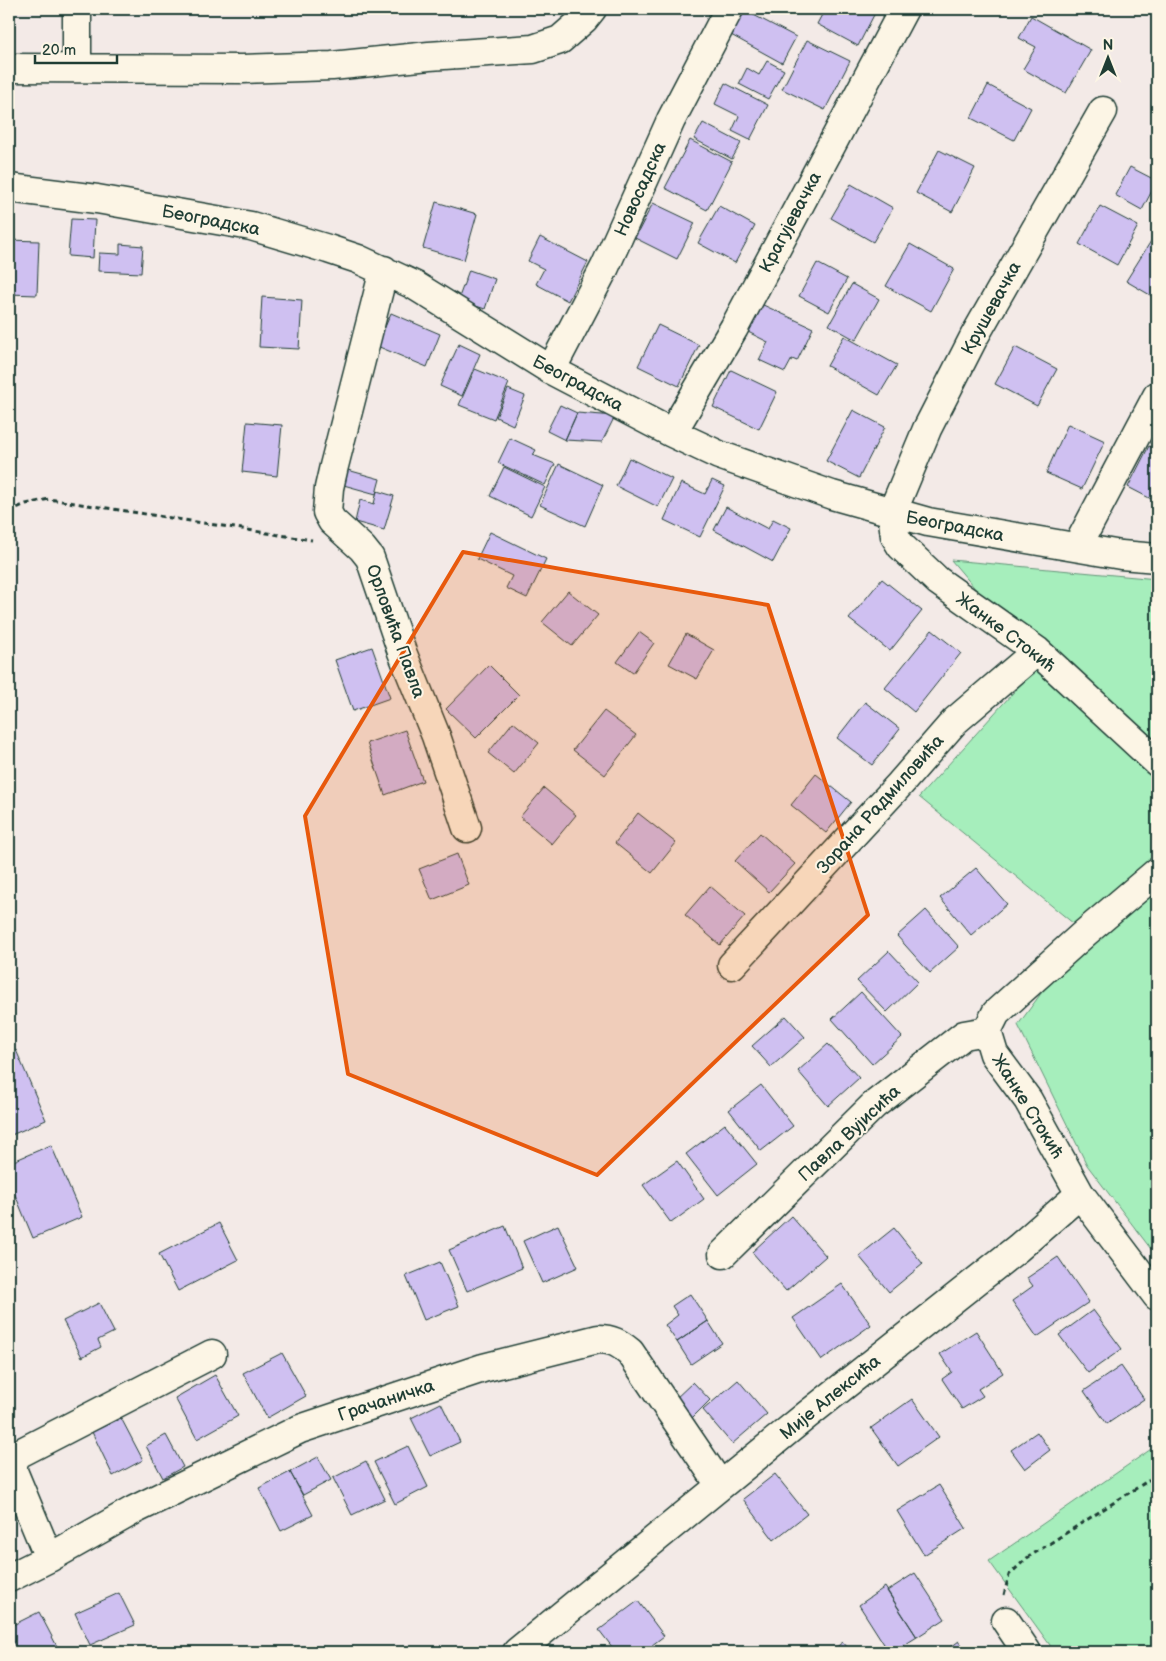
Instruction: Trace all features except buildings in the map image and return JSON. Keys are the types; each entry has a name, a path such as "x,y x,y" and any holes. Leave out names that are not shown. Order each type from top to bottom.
{"street":[{"path":"77,9 78,68"},
{"path":"9,68 243,69 332,66 429,56 533,49 560,40 584,19 592,9"},
{"name":"Новосадска","path":"551,370 605,267 671,120 729,9"},
{"name":"Крагујевачка","path":"672,433 734,328 904,9"},
{"name":"Крушевачка","path":"892,513 927,428 974,337 1103,111"},
{"name":"Београдска","path":"9,188 97,199 251,226 350,256 414,285 551,370 672,433 719,455 832,495 928,522 1121,555 1157,558"},
{"name":"Орловића Павла","path":"384,270 334,466 329,488 327,512 332,521 362,548 370,558 402,652 436,736 467,828"},
{"path":"1077,547 1157,396"},
{"name":"Жанке Стокић","path":"892,513 895,536 901,546 938,581 1037,651 1157,762"},
{"name":"Зорана Радмиловића","path":"732,965 894,791 955,721 1037,651"},
{"name":"Жанке Стокић","path":"1157,872 1078,939 996,1013 987,1031 994,1054 1028,1100 1080,1194 1157,1296"},
{"name":"Павла Вујисића","path":"723,1254 874,1105 964,1035 987,1031"},
{"name":"Мије Алексића","path":"517,1652 720,1485 1018,1248 1080,1194"},
{"name":"Грачаничка","path":"9,1578 49,1558 134,1510 300,1429 483,1368 598,1339 610,1339 619,1343 630,1352 720,1485"},
{"path":"49,1558 13,1470 13,1462 18,1454 212,1354"},
{"path":"1006,1621 1027,1652"}],"path":[{"path":"9,511 26,504 49,499 313,540"},
{"path":"1006,1621 1003,1597 1009,1576 1027,1558 1157,1475"}],"highlighted area":[{"path":"463,552 768,605 868,915 597,1175 348,1074 305,816"}],"green space":[{"path":"951,560 1157,579 1157,1257 1087,1165 1018,1025 1085,933 919,797 1039,664"},
{"path":"1157,1445 1157,1652 1055,1652 989,1561"}]}
